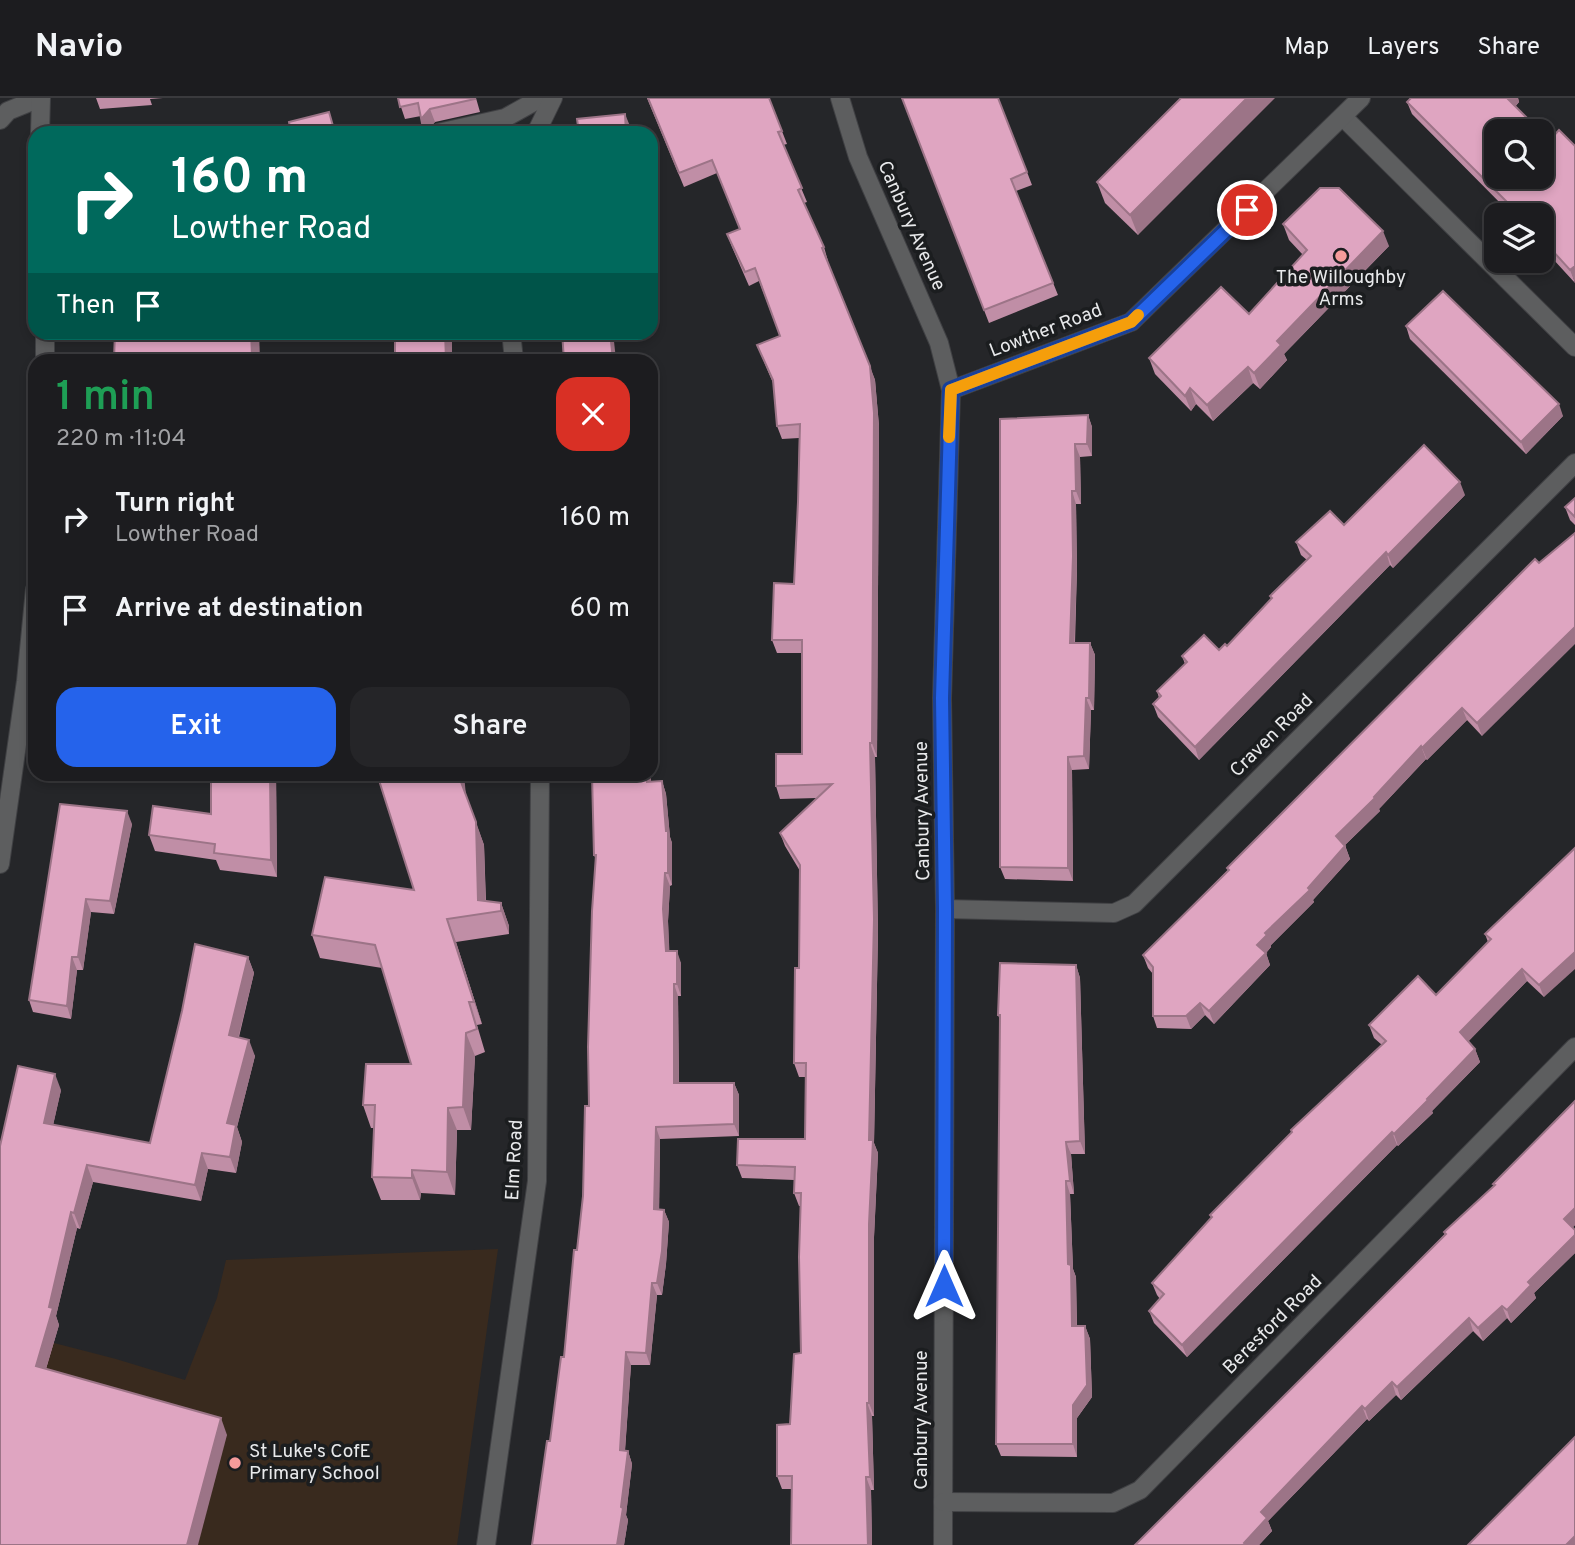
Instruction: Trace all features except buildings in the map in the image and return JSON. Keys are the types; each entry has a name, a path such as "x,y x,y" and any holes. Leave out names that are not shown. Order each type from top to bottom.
{"street":[{"path":"0,120 8,111 41,98 40,126"},
{"path":"469,126 505,118 541,98"},
{"path":"539,126 553,98"},
{"name":"Canbury Avenue","path":"840,98 858,157 939,343 951,390 942,698 945,909 943,1545"},
{"name":"Lowther Road","path":"951,390 1131,322 1361,98"},
{"path":"1343,117 1575,347"},
{"name":"Craven Road","path":"945,909 1114,913 1134,904 1575,463"},
{"path":"0,864 28,653"},
{"name":"Elm Road","path":"486,1545 537,1181 540,781"},
{"name":"Beresford Road","path":"943,1502 1113,1503 1140,1490 1575,1047"}],"shaded area":[{"name":"St Luke's CofE Primary School","path":"498,1249 457,1545 0,1545 0,1329 185,1380 217,1298 226,1260"}],"slow traffic":[{"path":"949,437 951,390 1131,322 1138,315"}],"place":[{"name":"The Willoughby Arms","path":"1341,256"},
{"name":"St Luke's CofE Primary School","path":"235,1463"}],"route":[{"path":"944,1286 945,909 942,698 951,390 1131,322 1247,210"}]}
